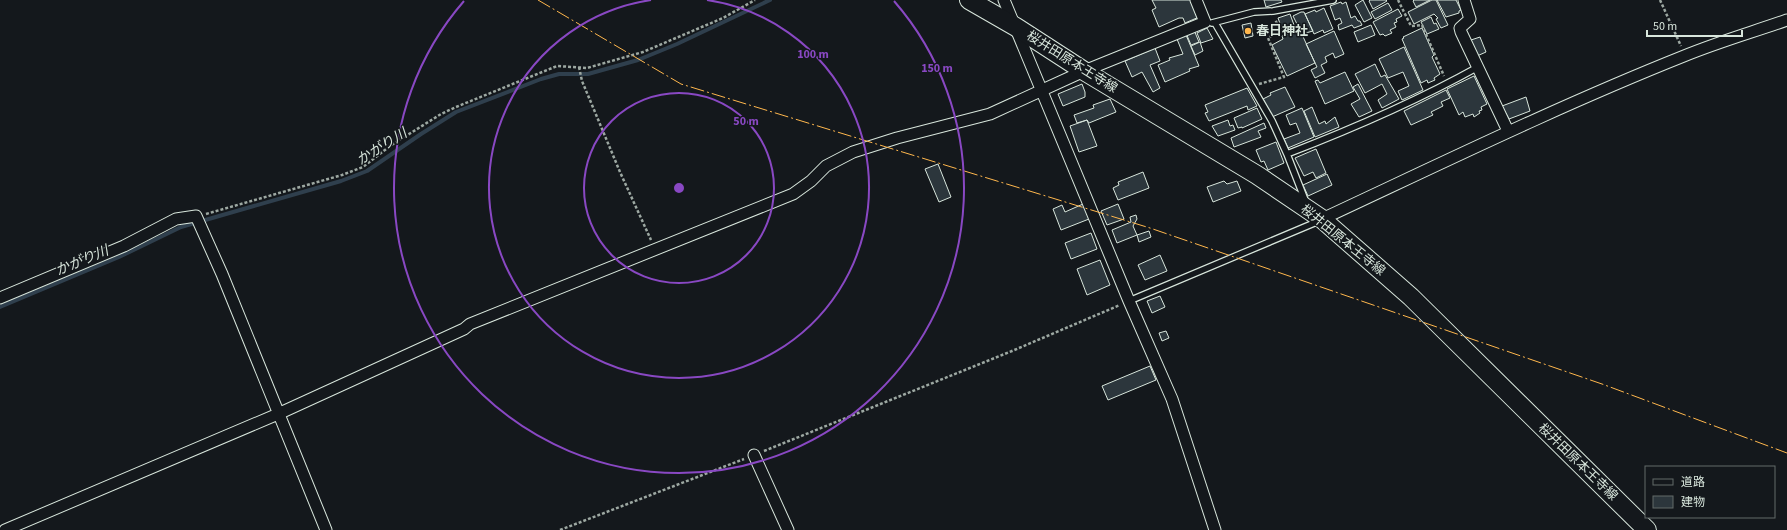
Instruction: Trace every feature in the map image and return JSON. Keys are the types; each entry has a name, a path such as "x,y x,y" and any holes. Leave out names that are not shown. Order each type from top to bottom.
{"main road":[{"name":"桜井田原本王寺線","path":"969,0 1016,27 1257,175 1316,215 1411,297 1647,530"}],"street":[{"path":"1004,0 1129,301 1172,399 1215,530"},
{"path":"5,530 278,414 464,329 470,324 793,194 811,181 826,166 853,152 897,138 990,114 1084,70 1210,22 1196,0"},
{"path":"1464,0 1470,19 1460,28 1461,32 1508,131"},
{"path":"1316,215 1685,55 1787,20"},
{"path":"0,298 124,246 176,219 196,216 222,274 326,530"},
{"path":"754,455 788,530"}],"lane":[{"path":"1129,301 1316,215 1253,86 1210,22 1248,13 1273,11 1333,0"},
{"path":"1287,154 1332,137 1447,84 1478,67"}],"path":[{"path":"196,216 342,175 363,167 390,146 441,114 456,107 557,66 587,68 643,52 722,18 754,0"},
{"path":"1398,0 1411,26 1422,25 1447,84"},
{"path":"1660,0 1685,55"},
{"path":"1253,86 1284,77 1268,38 1280,31 1273,11"},
{"path":"579,67 582,81 620,172 652,242 659,247"},
{"path":"560,530 754,455 997,357 1129,301"}],"building":[{"path":"1152,0 1191,0 1199,17 1185,23 1183,18 1179,18 1159,27 1152,10 1156,8"},
{"path":"1264,0 1281,0 1282,2 1266,7"},
{"path":"1363,0 1372,18 1364,22 1355,5"},
{"path":"1430,0 1416,7 1413,1"},
{"path":"1432,0 1436,0 1448,25 1441,28 1436,19 1438,18 1434,14 1414,24 1408,12"},
{"path":"1437,0 1456,0 1461,10 1459,13 1446,17"},
{"path":"1369,1 1387,1 1373,9"},
{"path":"1341,2 1342,4 1346,2 1351,18 1355,16 1362,25 1354,28 1352,25 1339,30 1338,25 1342,23 1340,18 1335,20 1330,6"},
{"path":"1388,3 1392,10 1375,19 1371,12"},
{"path":"1324,8 1333,29 1324,33 1323,30 1314,34 1305,14 1315,10 1316,12"},
{"path":"1398,9 1402,16 1396,19 1397,22 1394,23 1396,27 1390,30 1392,33 1385,36 1383,34 1380,35 1373,22"},
{"path":"1304,12 1313,31 1302,34 1293,16"},
{"path":"1290,14 1294,25 1282,29 1278,18"},
{"path":"1431,17 1434,24 1436,23 1439,29 1427,34 1421,22"},
{"name":"春日神社","path":"1251,23 1253,36 1245,38 1242,25"},
{"path":"1371,25 1375,35 1358,42 1354,32"},
{"path":"1207,28 1213,39 1201,43 1197,33"},
{"path":"1422,28 1434,55 1432,57 1440,74 1434,78 1435,80 1428,83 1427,80 1421,83 1402,39 1404,38 1403,37"},
{"path":"1194,30 1199,42 1191,45 1186,33"},
{"path":"1300,30 1315,63 1287,76 1272,45 1283,39 1282,36 1290,33 1291,35"},
{"path":"1334,31 1344,54 1335,58 1333,53 1325,57 1327,62 1321,65 1325,73 1315,78 1311,70 1317,67 1306,44"},
{"path":"1186,35 1199,66 1189,69 1190,71 1165,82 1158,65 1170,60 1169,58 1183,54 1177,39"},
{"path":"1480,37 1486,52 1477,56 1471,40"},
{"path":"1200,42 1203,51 1195,55 1191,46"},
{"path":"1404,47 1423,90 1402,100 1398,91 1409,86 1403,72 1388,78 1379,59"},
{"path":"1155,48 1160,61 1150,65 1160,88 1153,92 1142,72 1132,77 1125,61"},
{"path":"1375,64 1381,77 1385,75 1399,99 1382,108 1378,100 1387,94 1382,84 1365,93 1355,74"},
{"path":"1345,72 1354,91 1325,104 1315,81 1318,80 1320,83"},
{"path":"1474,76 1487,104 1481,107 1482,110 1479,111 1480,113 1474,117 1473,114 1465,117 1463,112 1459,115 1447,89"},
{"path":"1082,84 1085,97 1063,106 1058,94"},
{"path":"1358,84 1372,111 1359,117 1351,104 1360,99 1353,87"},
{"path":"1285,87 1295,107 1272,117 1263,99 1271,95 1270,93"},
{"path":"1247,88 1257,106 1248,110 1247,106 1209,121 1205,113 1208,112 1205,105"},
{"path":"1446,90 1450,98 1441,102 1443,106 1431,112 1433,115 1411,125 1404,111"},
{"path":"1526,97 1530,111 1509,119 1502,106"},
{"path":"1110,99 1116,112 1089,123 1087,120 1077,123 1074,115 1094,108 1093,105"},
{"path":"1312,107 1319,124 1325,121 1326,124 1335,117 1339,127 1315,137 1304,111"},
{"path":"1257,108 1262,119 1242,128 1238,128 1234,118"},
{"path":"1302,108 1314,137 1288,148 1284,139 1300,133 1296,123 1290,125 1286,115"},
{"path":"1087,120 1097,146 1079,152 1070,126"},
{"path":"1228,120 1230,126 1233,125 1235,130 1218,136 1212,126"},
{"path":"1264,123 1266,128 1258,131 1261,137 1234,147 1231,138"},
{"path":"1276,142 1284,163 1268,170 1264,161 1261,162 1256,150"},
{"path":"1316,149 1326,173 1316,178 1313,172 1304,176 1295,158"},
{"path":"938,164 951,197 939,202 925,169"},
{"path":"1143,172 1149,188 1118,200 1113,188 1119,185 1118,182"},
{"path":"1327,174 1332,185 1308,196 1303,185"},
{"path":"1224,181 1227,184 1237,181 1241,191 1213,202 1207,187"},
{"path":"1083,204 1089,219 1061,230 1053,209 1062,205 1065,212"},
{"path":"1118,204 1124,219 1107,225 1101,211"},
{"path":"1136,215 1137,219 1133,226 1137,235 1117,243 1112,230 1131,222 1130,217"},
{"path":"1149,231 1151,237 1139,242 1137,235"},
{"path":"1091,233 1097,249 1071,259 1065,243"},
{"path":"1160,255 1167,271 1145,280 1138,265"},
{"path":"1100,260 1110,285 1087,295 1077,269"},
{"path":"1160,296 1165,307 1152,313 1147,301"},
{"path":"1166,331 1169,338 1162,341 1159,333"},
{"path":"1150,366 1156,380 1108,400 1102,386"}],"waterway":[{"name":"かがり川","path":"0,307 119,257 181,227 341,181 367,171 456,112 541,79 559,74 588,74 638,60 677,44 770,0"}],"power":[{"path":"538,0 681,84 1150,228 1602,384 1787,453"}],"place":[{"name":"春日神社","path":"1248,31"}]}
